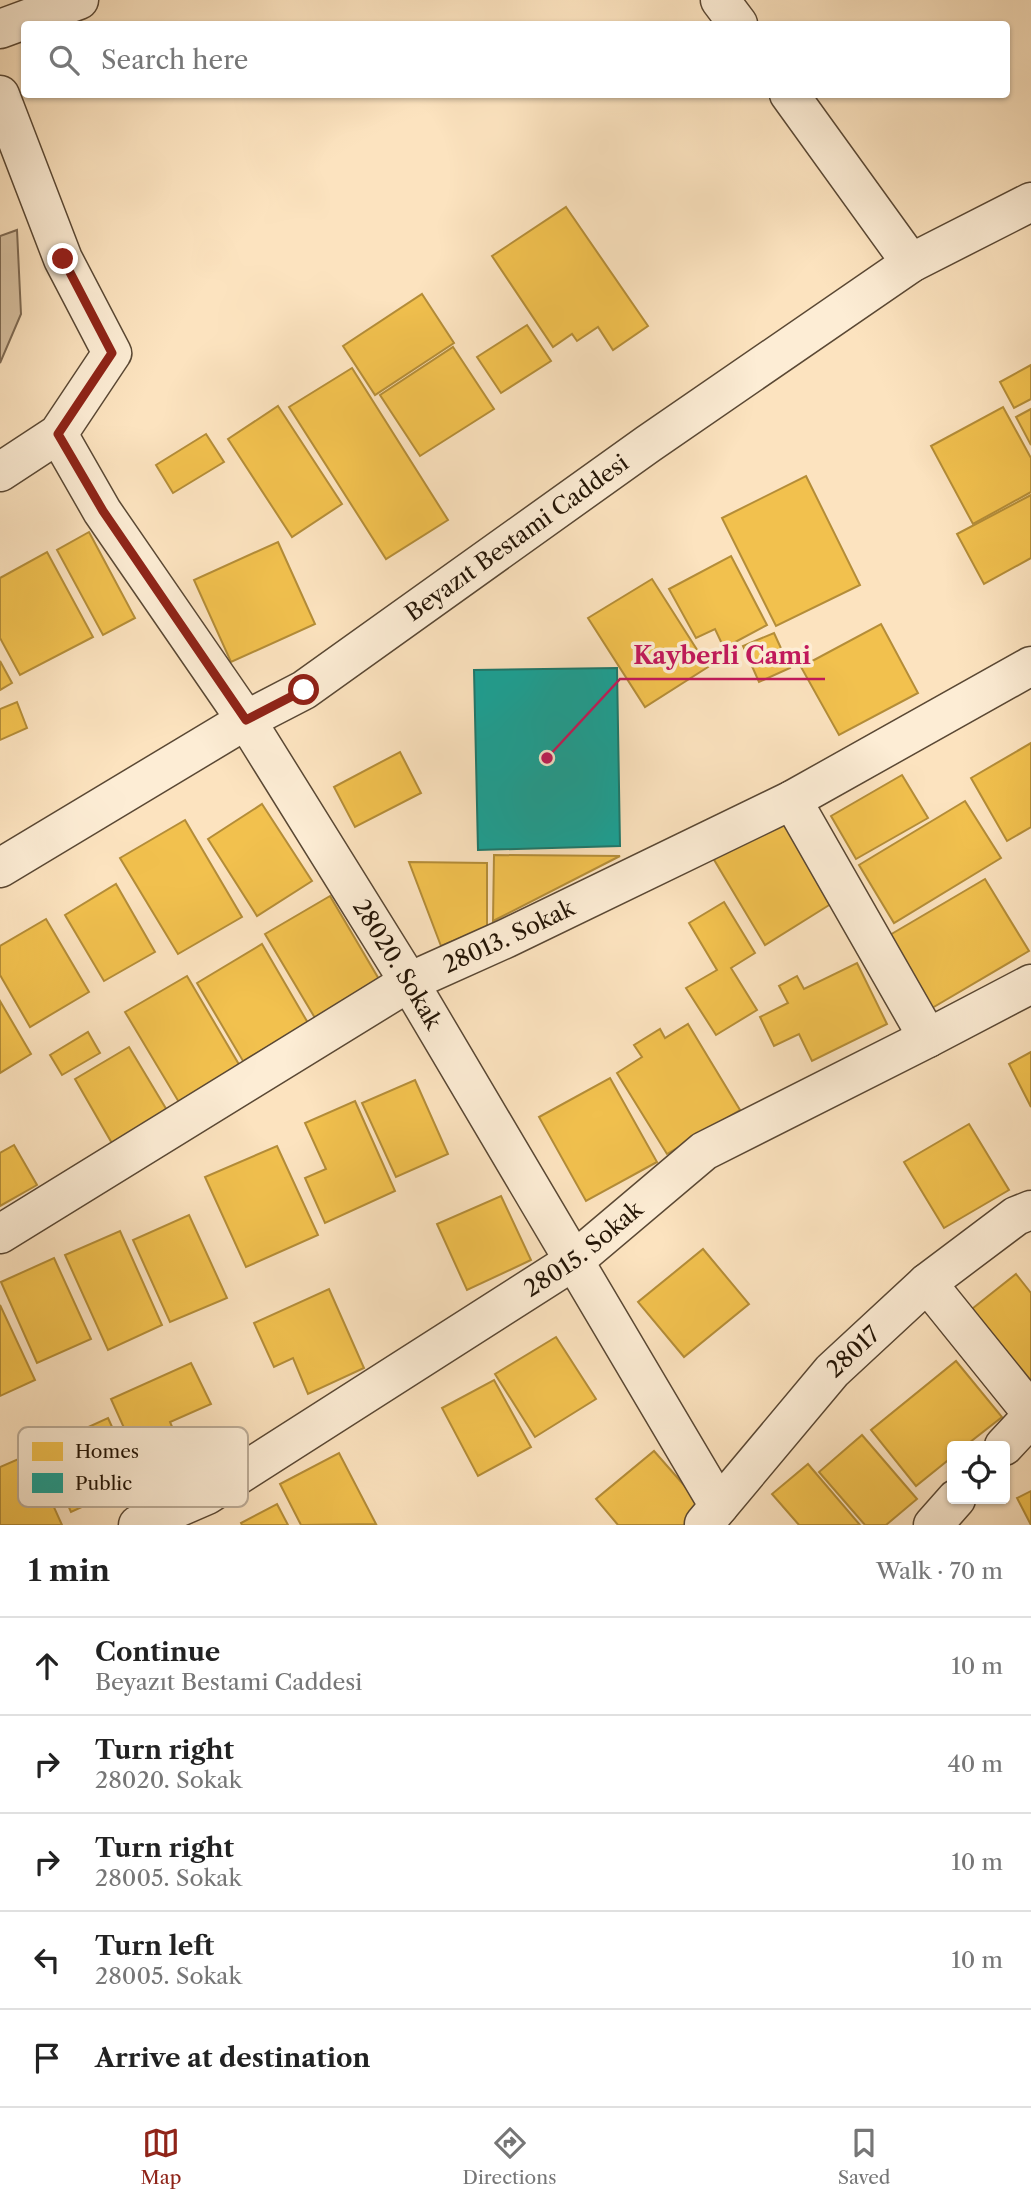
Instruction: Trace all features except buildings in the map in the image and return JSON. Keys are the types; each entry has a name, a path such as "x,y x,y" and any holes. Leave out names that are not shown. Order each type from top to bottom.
{"street":[{"path":"22,21 79,0"},
{"path":"720,0 736,21"},
{"path":"0,29 21,21"},
{"path":"0,95 63,259 112,353 58,434 0,472"},
{"path":"792,98 911,263"},
{"name":"Beyazıt Bestami Caddesi","path":"0,868 246,720 304,690 648,444 911,263 1031,202"},
{"name":"28020. Sokak","path":"58,434 103,511 246,720 409,982 575,1260 711,1515"},
{"name":"28013. Sokak","path":"0,1234 409,982 507,938 792,800 1031,666"},
{"path":"792,800 928,1038"},
{"name":"28015. Sokak","path":"248,1469 575,1260 704,1150 1031,984"},
{"name":"28017","path":"711,1515 832,1371 927,1283 1016,1216 1031,1210"},
{"path":"927,1283 1031,1414 1008,1441"},
{"path":"933,1525 952,1504"},
{"name":"28015. Sokak","path":"138,1525 179,1507"}],"shaded area":[{"path":"17,230 21,314 0,363 0,236"}],"place":[{"name":"Kayberli Cami","path":"547,758"}],"route":[{"path":"63,259 112,353 58,434 103,511 246,720 304,690"}]}
